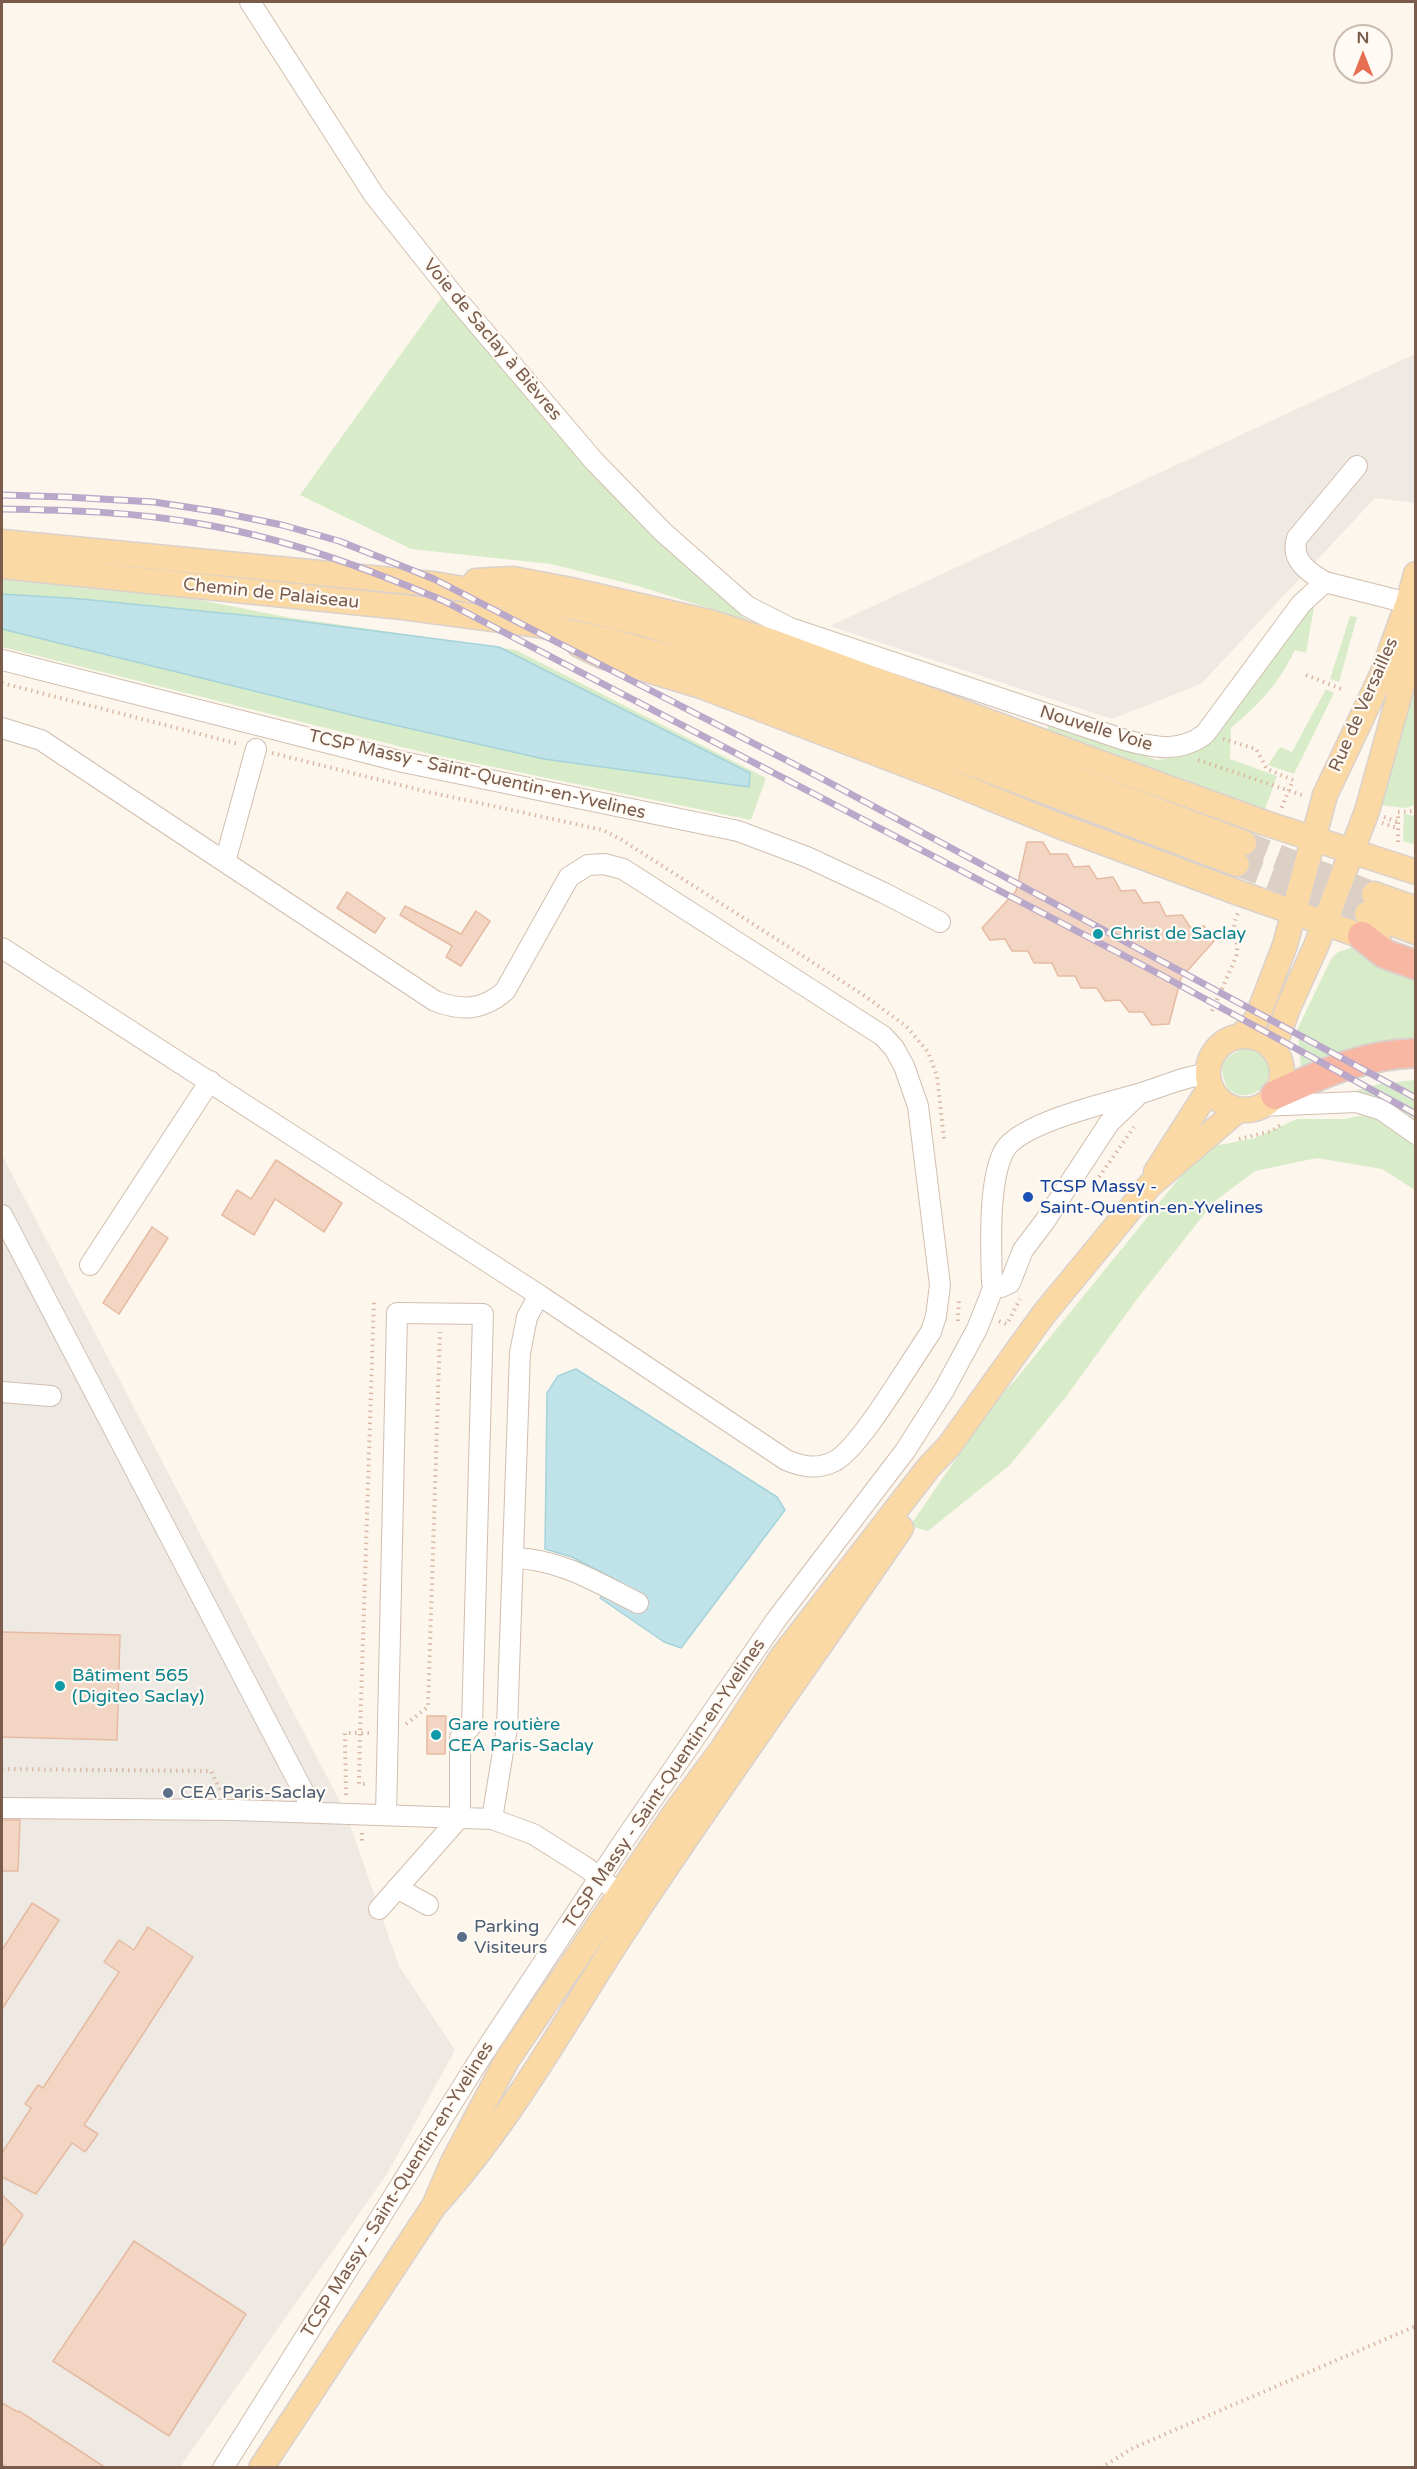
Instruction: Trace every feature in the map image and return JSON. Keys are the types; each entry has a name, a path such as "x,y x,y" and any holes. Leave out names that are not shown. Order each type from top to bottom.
{"highway":[{"path":"1368,914 1384,954 1416,966"},
{"path":"1258,1103 1334,1068 1385,1055 1416,1053"}],"main road":[{"name":"Chemin de Palaiseau","path":"2,542 432,584"},
{"name":"Chemin de Palaiseau","path":"2,566 402,607 539,626"},
{"name":"Rue de Versailles","path":"1238,1037 1249,1029 1257,1018 1285,945 1323,802 1335,771 1381,678 1412,604 1416,574"},
{"path":"432,584 513,579 641,604 709,622 773,642 1265,823 1416,872"},
{"path":"432,584 578,608 641,623 716,645 1241,853 724,673 626,645 539,626"},
{"path":"539,626 602,656 700,686 1062,827 1292,912 1326,922 1368,914 1416,909"},
{"name":"Rue de Versailles","path":"1273,1049 1354,850 1416,635"},
{"path":"1368,914 1416,932"},
{"path":"1368,914 1416,956"},
{"path":"434,2206 453,2162 507,2060 549,2001 619,1893 721,1751 782,1657 915,1485 949,1446 1044,1316 1150,1185 1162,1160 1190,1120 1209,1079 1214,1051 1227,1041 1238,1037 1257,1038 1273,1049 1279,1057 1282,1076 1258,1103 1150,1185"},
{"path":"1209,1079 1222,1102 1258,1103"},
{"path":"261,2468 434,2206 466,2171 534,2074 638,1909 910,1515 937,1472 949,1446"}],"street":[{"name":"Voie de Saclay à Bièvres","path":"250,2 374,195 594,461 663,532 747,606 790,628"},
{"path":"1357,466 1297,538 1294,547 1295,555 1304,567 1325,582 1412,604"},
{"name":"Nouvelle Voie","path":"790,628 1125,740 1163,748 1179,747 1196,741 1206,734 1301,603 1325,582"},
{"name":"TCSP Massy - Saint-Quentin-en-Yvelines","path":"2,660 403,762 596,804 738,831 807,857 940,922"},
{"path":"2,728 41,740 435,1002 455,1008 474,1007 493,1002 505,991 569,877 588,865 604,864 623,869 883,1036 894,1048 912,1086 918,1106 940,1285 939,1300 931,1332 857,1440 836,1461 810,1468 786,1460 539,1295 2,948"},
{"path":"225,862 256,749"},
{"path":"1139,1094 1109,1123 1045,1221 1023,1250 1010,1284 1001,1287 994,1286 992,1282 992,1204 1004,1151 1013,1139 1036,1127 1101,1104 1177,1081 1209,1079"},
{"path":"90,1265 210,1081"},
{"path":"1258,1103 1356,1102 1382,1110 1416,1134"},
{"path":"2,1215 314,1812"},
{"name":"TCSP Massy - Saint-Quentin-en-Yvelines","path":"223,2468 481,2057 599,1878 776,1620 905,1451 944,1390 977,1329 994,1286"},
{"path":"492,1819 507,1727 520,1353 527,1317 539,1295"},
{"path":"379,1909 460,1817 460,1738 472,1725 483,1314 397,1312 386,1815"},
{"path":"2,1392 51,1396"},
{"path":"513,1558 533,1558 563,1566 638,1603"},
{"path":"2,1808 314,1812 492,1819 533,1834 599,1878 638,1909"},
{"path":"398,1888 428,1905"}],"path":[{"path":"1306,675 1344,690"},
{"path":"2,683 424,791 603,830 659,862 862,994 906,1026 928,1052"},
{"path":"1206,734 1256,749 1267,769 1293,780"},
{"path":"1163,748 1323,802"},
{"path":"1406,846 1396,842 1398,812 1416,811"},
{"path":"1365,817 1397,828"},
{"path":"1212,1011 1236,957 1238,947 1233,927 1238,915"},
{"path":"1095,1183 1136,1125"},
{"path":"1235,1141 1272,1131"},
{"path":"304,1794 346,1795 345,1732 360,1733 359,1784 369,1784"},
{"path":"2,1769 211,1771 221,1792 233,1792"},
{"path":"362,1814 362,1844"},
{"path":"1101,2468 1133,2448 1416,2326"}],"shaded area":[{"path":"1415,354 1415,503 1375,498 1201,684 1112,719 830,626"},
{"name":"CEA Paris-Saclay","path":"2,1155 346,1813 399,1966 455,2050 387,2174 180,2467 2,2467"}],"green space":[{"path":"442,297 591,466 661,540 747,620 638,586 551,564 411,549 300,495"},
{"path":"2,579 180,596 286,617 516,650 766,778 751,820 430,754 2,647"},
{"path":"1310,606 1314,607 1306,653 1295,650 1268,693 1231,728 1230,759 1277,776 1264,812 1046,734 1049,721 1157,760 1178,757 1197,749"},
{"path":"1350,616 1357,617 1339,682 1330,679"},
{"path":"1415,676 1415,805 1406,808 1380,805"},
{"path":"1326,689 1334,693 1294,774 1268,765 1280,747 1292,752"},
{"path":"1404,814 1415,816 1415,845 1403,841"},
{"path":"1350,948 1366,952 1415,973 1415,1045 1301,1073 1298,1028 1331,959 1338,952"},
{"path":"1242,1049 1255,1049 1266,1060 1270,1070 1263,1087 1247,1095 1237,1094 1228,1089 1222,1069 1230,1056"},
{"path":"1415,1080 1415,1120 1396,1110 1338,1096 1379,1084"},
{"path":"1364,1115 1378,1120 1415,1144 1415,1190 1382,1169 1317,1158 1255,1171 1214,1202 1137,1299 1065,1398 1010,1465 928,1531 910,1526 994,1403 1185,1171 1214,1146 1255,1138 1297,1119 1344,1119"}],"water":[{"path":"2,594 82,599 282,619 499,647 750,773 749,787 544,759 368,719 2,629"},
{"path":"576,1369 777,1497 785,1510 681,1648 664,1642 600,1598 614,1579 572,1557 545,1549 547,1393 558,1376"}],"building":[{"name":"Christ de Saclay","path":"1027,842 1043,842 1050,854 1067,854 1074,867 1089,866 1097,879 1113,877 1121,891 1135,890 1143,903 1159,902 1166,916 1182,915 1190,927 1204,926 1214,941 1181,978 1169,1024 1152,1025 1143,1012 1129,1012 1120,1000 1105,1001 1097,988 1081,988 1075,976 1058,976 1052,963 1034,963 1028,951 1012,951 1005,939 990,940 982,928 1016,891"},
{"path":"347,892 385,918 375,933 337,908"},
{"path":"405,906 461,934 476,911 490,921 461,966 446,957 452,946 400,915"},
{"path":"276,1160 342,1203 324,1232 275,1199 254,1235 222,1215 237,1190 251,1199"},
{"path":"152,1227 168,1238 119,1314 103,1303"},
{"name":"Bâtiment 565 (Digiteo Saclay)","path":"2,1632 120,1635 117,1740 2,1737"},
{"name":"Gare routière CEA Paris-Saclay","path":"427,1716 446,1716 445,1754 427,1754"},
{"path":"2,1820 20,1820 18,1871 2,1871"},
{"path":"32,1903 59,1920 2,2009 2,1950"},
{"path":"148,1927 193,1957 84,2125 98,2134 85,2152 72,2143 36,2194 2,2177 2,2153 31,2108 25,2104 38,2085 43,2088 119,1972 104,1962 119,1940 134,1950"},
{"path":"2,2195 23,2215 2,2247"},
{"path":"134,2241 246,2314 169,2436 53,2361"},
{"path":"2,2403 19,2411 106,2468 8,2468 2,2463"}],"tunnel":[{"path":"1244,843 1374,894"},
{"path":"1237,864 1367,914"}],"railway":[{"path":"2,495 154,502 219,512 282,525 339,541 434,579 819,777 1416,1098"},
{"path":"2,509 127,514 232,530 325,555 444,601 1163,976 1416,1114"}],"place":[{"name":"Christ de Saclay","path":"1098,934"},
{"name":"TCSP Massy - Saint-Quentin-en-Yvelines","path":"1028,1197"},
{"name":"Bâtiment 565 (Digiteo Saclay)","path":"60,1686"},
{"name":"Gare routière CEA Paris-Saclay","path":"436,1735"},
{"name":"CEA Paris-Saclay","path":"168,1793"},
{"name":"Parking Visiteurs","path":"462,1937"}]}
